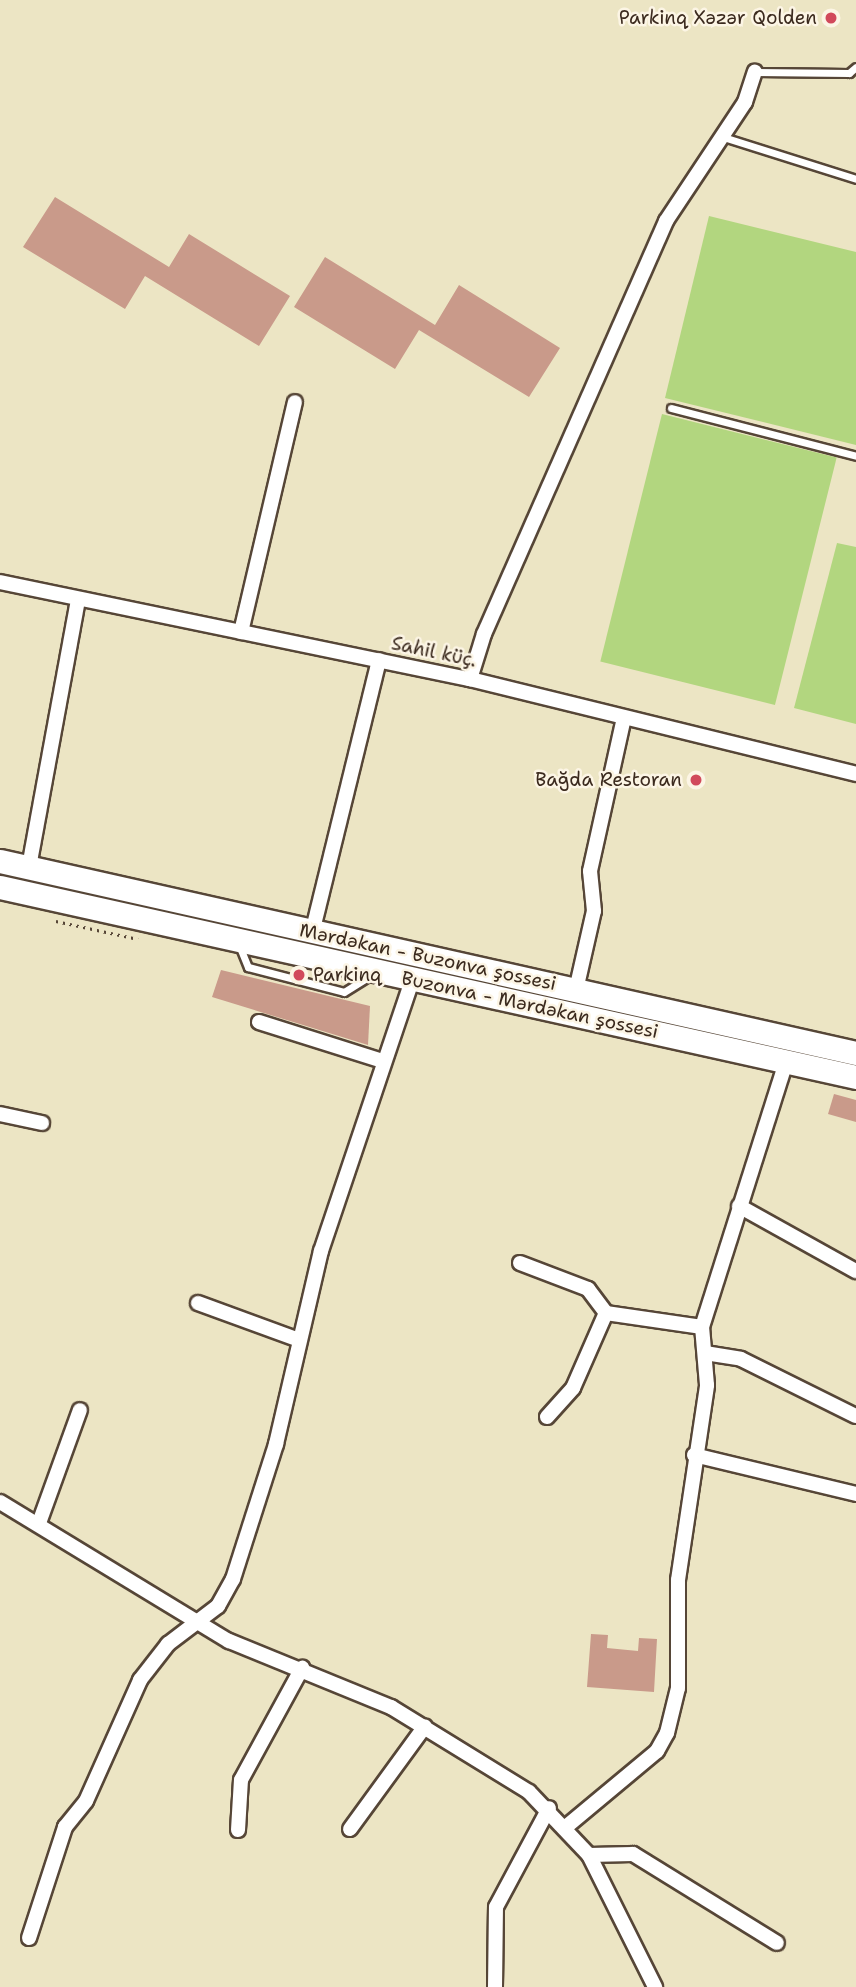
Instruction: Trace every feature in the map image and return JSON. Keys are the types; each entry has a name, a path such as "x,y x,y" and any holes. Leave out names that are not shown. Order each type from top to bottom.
{"main road":[{"name":"Mərdəkan - Buzonva şossesi","path":"0,861 856,1053"},
{"name":"Buzonva - Mərdəkan şossesi","path":"0,887 412,981 787,1059 856,1077"}],"street":[{"path":"470,680 484,634 666,221 745,102 755,72"},
{"path":"241,632 295,402"},
{"name":"Sahil küç.","path":"0,582 470,680 856,774"},
{"path":"29,867 78,599"},
{"path":"312,933 379,660"},
{"path":"576,990 594,911 590,871 624,718"},
{"path":"29,1938 65,1827 86,1801 140,1680 196,1621 218,1606 233,1579 276,1444 299,1340 383,1061 412,981"},
{"path":"259,1022 383,1061"},
{"path":"567,1826 657,1751 667,1733 677,1698 678,1580 694,1455 707,1385 702,1327 738,1206 787,1059"},
{"path":"0,1114 42,1123"},
{"path":"738,1206 856,1271"},
{"path":"520,1263 589,1289 606,1313 702,1327"},
{"path":"198,1303 299,1340"},
{"path":"547,1417 573,1388 606,1313"},
{"path":"705,1353 741,1359 856,1416"},
{"path":"39,1524 80,1410"},
{"path":"694,1455 856,1494"},
{"path":"0,1502 196,1621 425,1726 549,1808 589,1854 655,1987"},
{"path":"238,1830 241,1780 302,1668"},
{"path":"350,1829 425,1726"},
{"path":"495,1987 496,1907 549,1808"},
{"path":"589,1854 633,1854 777,1943"}],"lane":[{"path":"755,72 849,73 856,66"},
{"path":"720,136 856,179"},
{"path":"671,408 856,456"}],"green space":[{"path":"709,216 856,252 856,445 665,398"},
{"path":"662,414 837,458 775,705 600,661"},
{"path":"837,543 856,547 856,724 794,708"}],"building":[{"path":"55,197 169,267 189,234 290,296 259,346 145,276 125,309 23,247"},
{"path":"325,257 435,325 459,285 560,348 529,397 419,330 395,369 294,307"},
{"path":"221,970 370,1006 368,1045 212,997"},
{"path":"834,1094 856,1100 856,1122 828,1114"},
{"path":"591,1634 608,1635 607,1648 638,1651 639,1638 657,1639 654,1692 587,1687"}],"place":[{"name":"Parkinq Xəzər Qolden","path":"831,18"},
{"name":"Bağda Restoran","path":"696,780"},
{"name":"Parkinq","path":"299,975"}]}
